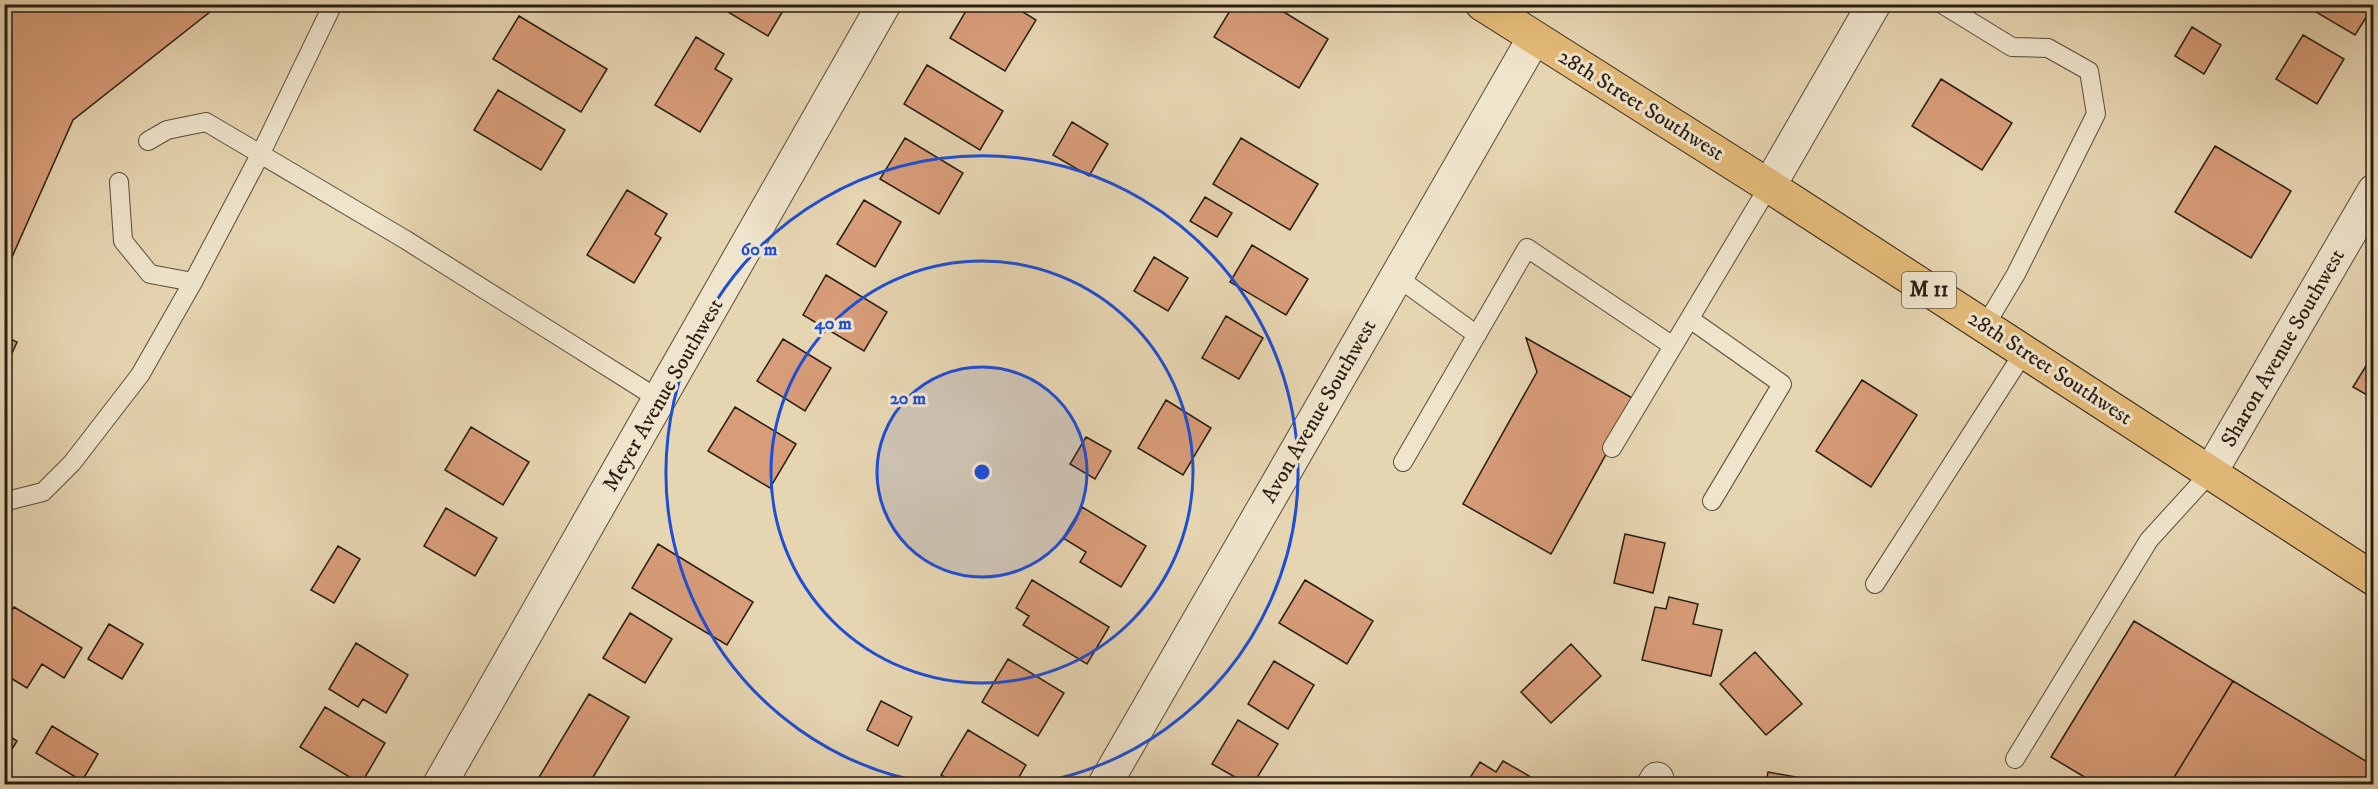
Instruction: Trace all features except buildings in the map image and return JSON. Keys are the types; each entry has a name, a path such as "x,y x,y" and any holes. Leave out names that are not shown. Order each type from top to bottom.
{"main road":[{"name":"28th Street Southwest","path":"1482,4 1769,186 2373,579"}],"street":[{"name":"Meyer Avenue Southwest","path":"440,784 884,4"},
{"path":"1769,186 1874,4"},
{"name":"Avon Avenue Southwest","path":"1105,784 1534,38"},
{"name":"Sharon Avenue Southwest","path":"2210,473 2373,191"}],"lane":[{"path":"4,496 11,500 43,492 72,463 140,375 193,282 261,153 333,4"},
{"path":"1942,4 2012,47 2048,48 2089,71 2096,114 2016,274 1985,326"},
{"path":"148,141 167,130 206,122 406,240 660,400"},
{"path":"119,182 123,241 150,274 193,282"},
{"path":"1612,448 1769,186"},
{"path":"1403,462 1527,248 1673,346"},
{"path":"1397,277 1477,335"},
{"path":"1690,319 1782,384 1712,501"},
{"path":"1875,584 2024,352"},
{"path":"2015,759 2149,540 2210,473"}]}
